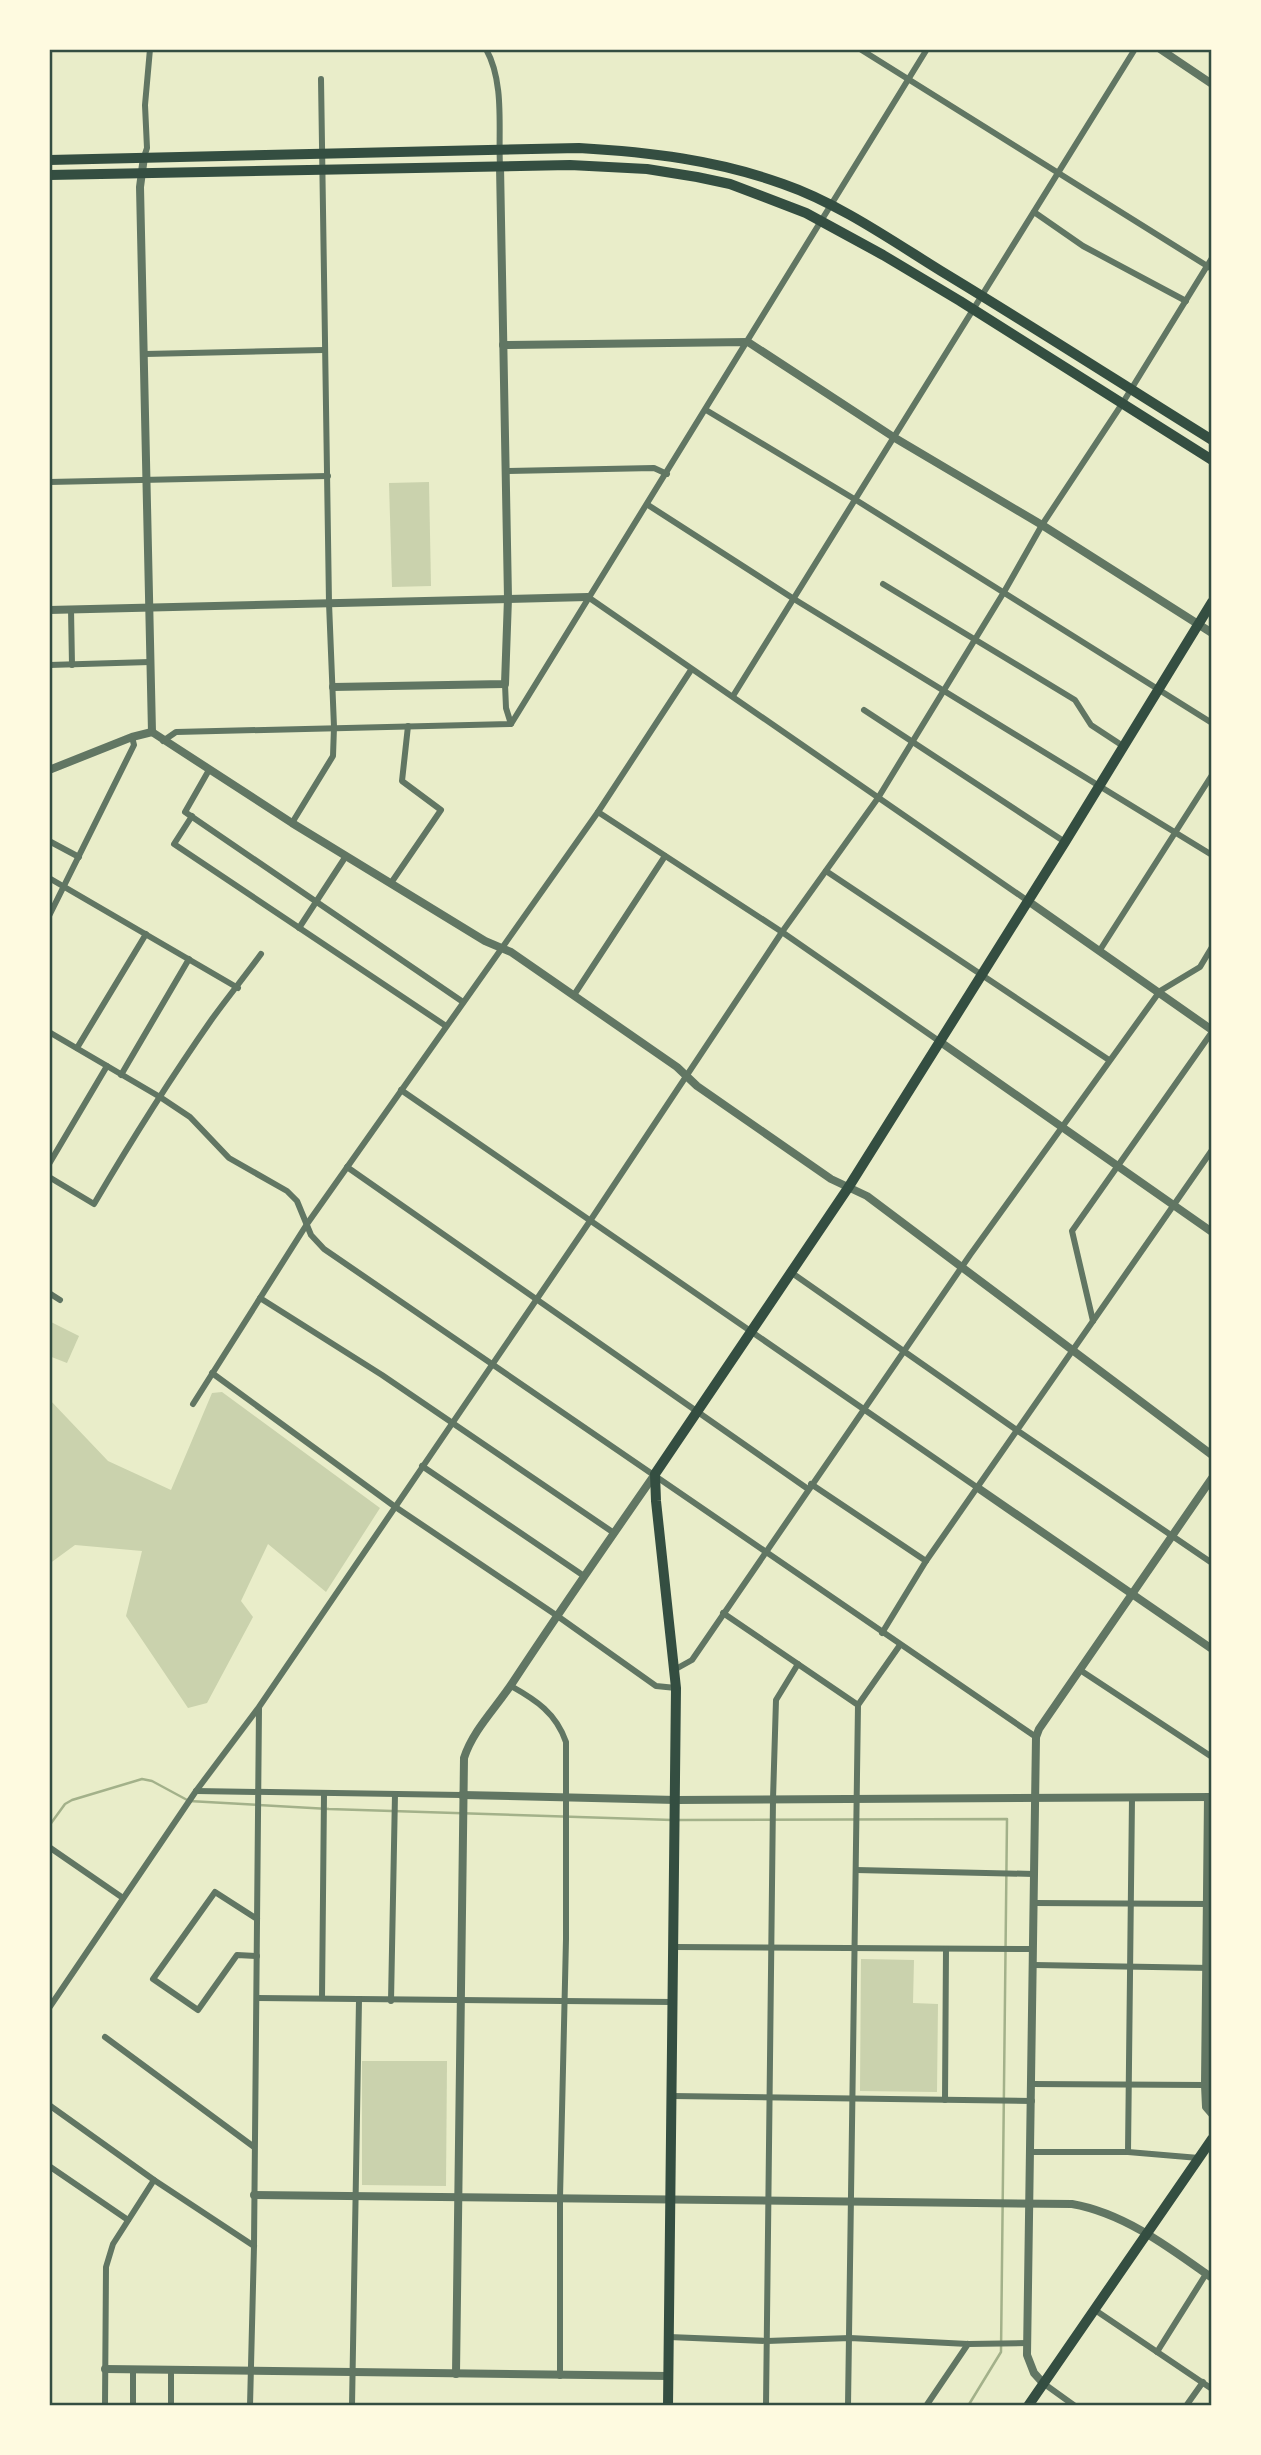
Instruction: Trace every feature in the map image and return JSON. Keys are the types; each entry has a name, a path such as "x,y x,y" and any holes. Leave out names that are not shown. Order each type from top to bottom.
{"main road":[{"path":"49,160 579,148 648,152 733,169 785,184 832,205 982,295 1212,440"},
{"path":"49,175 570,165 647,169 698,177 742,188 822,221 972,309 1212,460"},
{"path":"668,2406 676,1688 655,1474 848,1188 1212,602"},
{"path":"1028,2406 1212,2139"}],"street":[{"path":"150,49 145,105 146,148 141,174 152,732 292,823 485,941 511,952 677,1067 731,1110 848,1188 867,1196 1212,1455"},
{"path":"486,49 493,61 498,81 508,598 505,684 506,708 511,724"},
{"path":"860,49 1210,268"},
{"path":"511,724 927,49"},
{"path":"733,696 1135,49"},
{"path":"1160,49 1212,84"},
{"path":"292,823 333,756 321,79"},
{"path":"1034,212 1083,246 1186,301"},
{"path":"49,2008 196,1791 259,1707 590,1221 782,932 878,798 1042,525 1210,268 1212,258"},
{"path":"503,345 748,342 895,438 1042,525 1212,634"},
{"path":"145,354 324,350"},
{"path":"706,410 856,500 1212,723"},
{"path":"506,471 654,468 667,474"},
{"path":"49,482 328,476"},
{"path":"648,505 942,691 1212,855"},
{"path":"883,584 1075,700 1091,725 1123,746"},
{"path":"49,610 588,597 1160,991 1212,1031 1073,1231 1093,1321"},
{"path":"71,609 72,665"},
{"path":"49,665 150,662"},
{"path":"193,1404 307,1224 598,812 691,670"},
{"path":"332,687 505,684"},
{"path":"864,710 1065,842"},
{"path":"163,741 176,732 511,724"},
{"path":"391,883 441,810 402,781 408,726"},
{"path":"49,770 132,737 152,732"},
{"path":"49,916 134,745 132,737"},
{"path":"209,770 184,812 463,1002"},
{"path":"1100,950 1212,775"},
{"path":"598,812 782,932 1212,1232"},
{"path":"192,816 174,844 446,1026"},
{"path":"49,841 79,856"},
{"path":"299,928 346,856"},
{"path":"573,995 665,856"},
{"path":"826,871 1109,1060"},
{"path":"49,878 238,988"},
{"path":"77,1048 146,934"},
{"path":"674,1670 692,1660 962,1266 1160,991 1199,967 1212,947"},
{"path":"49,1177 93,1204 151,1108 261,954"},
{"path":"121,1075 189,959"},
{"path":"49,1032 190,1117 229,1158 287,1191 297,1201 312,1236 324,1249 1037,1737"},
{"path":"49,1164 107,1066"},
{"path":"401,1090 1212,1649"},
{"path":"883,1633 926,1561 1212,1150"},
{"path":"347,1167 810,1487 926,1561"},
{"path":"792,1272 1212,1563"},
{"path":"49,1293 60,1300"},
{"path":"260,1298 452,1422 614,1533"},
{"path":"212,1373 394,1506 656,1686 676,1688"},
{"path":"422,1466 584,1576"},
{"path":"456,2374 464,1758 468,1743 511,1685 556,1615 655,1474"},
{"path":"1075,2406 1043,2384 1027,2355 1037,1737 1039,1729 1212,1478"},
{"path":"723,1613 858,1705"},
{"path":"849,2406 858,1705 901,1645"},
{"path":"766,2406 776,1700 798,1664"},
{"path":"1080,1670 1212,1757"},
{"path":"511,1685 541,1703 554,1717 566,1742 565,2001 560,2198 561,2376"},
{"path":"250,2406 259,1707"},
{"path":"196,1791 676,1800 1210,1797 1205,2085 1206,2107 1212,2114"},
{"path":"322,1998 324,1794"},
{"path":"391,2001 395,1794"},
{"path":"1128,2152 1132,1798"},
{"path":"49,1847 123,1898"},
{"path":"856,1870 1034,1874"},
{"path":"257,1919 215,1892 153,1979 198,2010 237,1955 257,1956"},
{"path":"1034,1903 1210,1904"},
{"path":"674,1947 1033,1950"},
{"path":"945,2100 946,1949"},
{"path":"1034,1965 1209,1968"},
{"path":"257,1998 673,2002"},
{"path":"352,2406 359,2000"},
{"path":"104,2037 254,2147"},
{"path":"1032,2084 1205,2085"},
{"path":"672,2096 1032,2101"},
{"path":"49,2105 153,2180 254,2246"},
{"path":"1031,2152 1128,2152 1199,2158"},
{"path":"49,2166 128,2220"},
{"path":"105,2406 106,2267 113,2244 153,2180"},
{"path":"254,2195 1072,2204 1094,2208 1126,2222 1209,2276 1157,2352"},
{"path":"1095,2310 1212,2389"},
{"path":"669,2337 767,2341 849,2338 968,2344 1028,2343"},
{"path":"926,2406 968,2344"},
{"path":"105,2369 668,2376"},
{"path":"132,2406 133,2369"},
{"path":"171,2370 171,2406"},
{"path":"1186,2406 1203,2382"}],"green space":[{"path":"429,482 431,586 392,587 389,483"},
{"path":"49,1321 79,1336 67,1363 49,1356"},
{"path":"222,1392 380,1508 326,1592 268,1544 241,1601 253,1617 207,1703 188,1708 126,1616 142,1551 75,1545 49,1564 49,1399 108,1461 171,1490 212,1393"},
{"path":"861,1959 914,1960 913,2003 938,2004 937,2092 860,2091"},
{"path":"362,2061 447,2061 446,2186 362,2185"}],"waterway":[{"path":"49,1826 65,1804 72,1800 142,1779 152,1781 189,1801 329,1809 672,1820"},
{"path":"679,1820 1007,1819 1001,2352 968,2406"}]}
